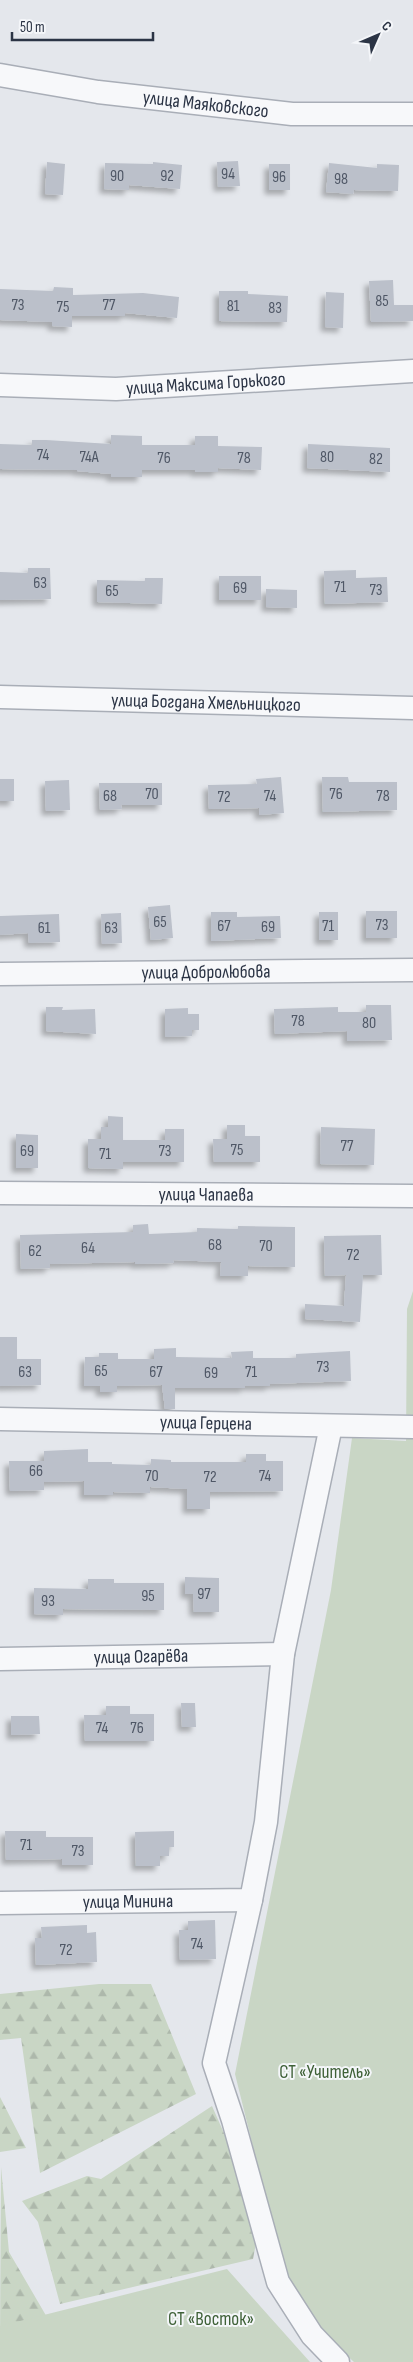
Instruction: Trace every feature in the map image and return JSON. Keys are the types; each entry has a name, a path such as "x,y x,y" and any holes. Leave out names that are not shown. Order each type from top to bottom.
{"street":[{"name":"улица Маяковского","path":"0,75 98,92 292,114 413,114"},
{"name":"улица Максима Горького","path":"0,385 116,389 413,371"},
{"name":"улица Богдана Хмельницкого","path":"0,697 413,708"},
{"name":"улица Добролюбова","path":"0,974 413,970"},
{"name":"улица Чапаева","path":"0,1193 413,1196"},
{"name":"улица Герцена","path":"0,1419 413,1427"},
{"path":"331,1426 283,1654 266,1822 214,2063 233,2120 278,2282 312,2336 338,2362"},
{"name":"улица Огарёва","path":"0,1659 283,1654"},
{"name":"улица Минина","path":"0,1903 251,1898"}],"green space":[{"name":"СТ «Учитель»","path":"413,1291 413,2362 354,2362 320,2331 284,2271 235,2074 331,1590 352,1438 406,1441 407,1309"},
{"path":"99,1984 151,1984 196,2094 40,2173 21,2038 0,2040 0,1994"},
{"path":"0,2097 26,2148 0,2152"},
{"path":"212,2106 261,2217 253,2259 60,2304 38,2222 22,2201 87,2176 101,2179"},
{"path":"1,2167 9,2252 55,2331 0,2345"},
{"name":"СТ «Восток»","path":"227,2269 310,2362 0,2362 0,2326"}],"building":[{"path":"238,161 240,186 218,187 217,162"},
{"path":"47,162 65,164 63,195 45,194"},
{"path":"153,162 182,165 180,189 129,185 129,190 104,189 105,163 153,164"},
{"path":"329,163 377,168 377,164 399,165 398,191 354,190 353,194 326,192"},
{"path":"269,164 290,164 290,190 269,190"},
{"path":"393,280 394,305 413,305 413,321 371,322 369,281"},
{"path":"54,287 73,288 73,295 143,293 179,297 177,318 125,313 125,316 72,316 72,327 52,326 52,322 0,320 0,289 53,291"},
{"path":"219,291 248,291 248,294 288,296 287,322 219,321"},
{"path":"326,292 344,293 343,328 325,327"},
{"path":"111,435 142,436 142,445 195,445 195,436 218,436 218,446 262,447 261,470 218,468 218,472 195,472 195,470 142,470 142,477 111,477 111,474 77,470 0,469 0,444 32,445 32,440 46,440 111,444"},
{"path":"308,444 390,448 390,472 307,468"},
{"path":"28,568 50,568 51,599 0,600 0,572 28,573"},
{"path":"356,570 356,578 387,577 388,602 325,604 324,571"},
{"path":"219,576 261,576 261,600 219,600"},
{"path":"145,578 163,578 162,604 97,602 97,580 145,581"},
{"path":"266,589 297,590 297,608 266,607"},
{"path":"281,777 284,813 259,815 259,808 209,809 208,785 257,784 256,779"},
{"path":"322,777 348,777 349,782 397,782 397,810 323,812"},
{"path":"0,779 14,779 14,801 0,801"},
{"path":"69,780 70,810 46,811 45,781"},
{"path":"99,783 162,783 162,805 121,805 122,809 100,810"},
{"path":"170,905 173,938 151,940 148,907"},
{"path":"366,911 397,911 397,938 366,938"},
{"path":"211,912 237,912 237,917 280,916 281,938 211,941"},
{"path":"319,912 338,912 338,940 319,940"},
{"path":"121,913 122,943 102,944 101,914"},
{"path":"59,914 60,942 29,943 28,933 0,935 0,916"},
{"path":"366,1005 391,1005 392,1040 347,1041 347,1031 275,1034 274,1009 338,1007 338,1012 366,1012"},
{"path":"46,1007 63,1007 62,1010 95,1009 96,1034 46,1031"},
{"path":"188,1008 188,1014 199,1014 199,1030 192,1030 192,1036 165,1037 165,1009"},
{"path":"108,1116 123,1117 123,1140 165,1140 165,1129 184,1129 184,1162 123,1162 123,1169 88,1168 88,1139 101,1139 101,1127 108,1127"},
{"path":"227,1125 245,1125 245,1136 260,1136 260,1162 214,1162 213,1139 227,1139"},
{"path":"321,1127 375,1129 374,1165 320,1164"},
{"path":"16,1134 38,1135 38,1168 16,1168"},
{"path":"148,1224 149,1234 197,1232 197,1228 238,1229 238,1226 295,1227 295,1267 248,1266 248,1276 220,1276 221,1262 173,1260 174,1263 50,1264 50,1268 21,1269 20,1235 133,1232 133,1225"},
{"path":"381,1235 382,1275 363,1275 360,1322 305,1319 305,1304 344,1306 346,1275 325,1276 324,1236"},
{"path":"0,1337 17,1337 17,1359 41,1359 41,1385 0,1386"},
{"path":"176,1348 176,1357 232,1358 231,1352 253,1351 253,1358 296,1358 296,1354 350,1351 351,1381 270,1384 270,1386 245,1386 245,1388 175,1388 175,1409 165,1409 162,1385 117,1386 117,1392 100,1392 100,1386 84,1386 85,1357 99,1357 99,1353 118,1353 118,1359 154,1359 154,1349"},
{"path":"88,1449 88,1462 112,1462 112,1464 151,1465 151,1459 171,1460 171,1462 246,1462 246,1454 266,1454 266,1461 283,1461 283,1491 210,1492 210,1509 187,1509 187,1489 150,1487 150,1493 113,1492 113,1495 84,1495 84,1481 44,1482 44,1490 10,1491 9,1461 44,1461 44,1451"},
{"path":"185,1577 219,1578 219,1612 194,1612 193,1594 185,1594"},
{"path":"88,1579 114,1579 114,1583 164,1583 164,1610 63,1609 63,1615 34,1614 34,1588 88,1589"},
{"path":"181,1703 195,1703 196,1727 182,1727"},
{"path":"106,1706 130,1706 130,1714 154,1714 154,1741 85,1741 84,1715 106,1715"},
{"path":"11,1716 39,1716 40,1734 11,1735"},
{"path":"5,1831 46,1831 46,1837 93,1837 93,1865 62,1865 62,1859 6,1860"},
{"path":"174,1831 174,1847 169,1847 169,1856 160,1856 160,1866 136,1866 135,1832"},
{"path":"215,1920 216,1959 180,1960 179,1930 188,1930 188,1921"},
{"path":"87,1925 87,1933 96,1932 97,1962 36,1965 35,1938 42,1938 41,1927"}]}
